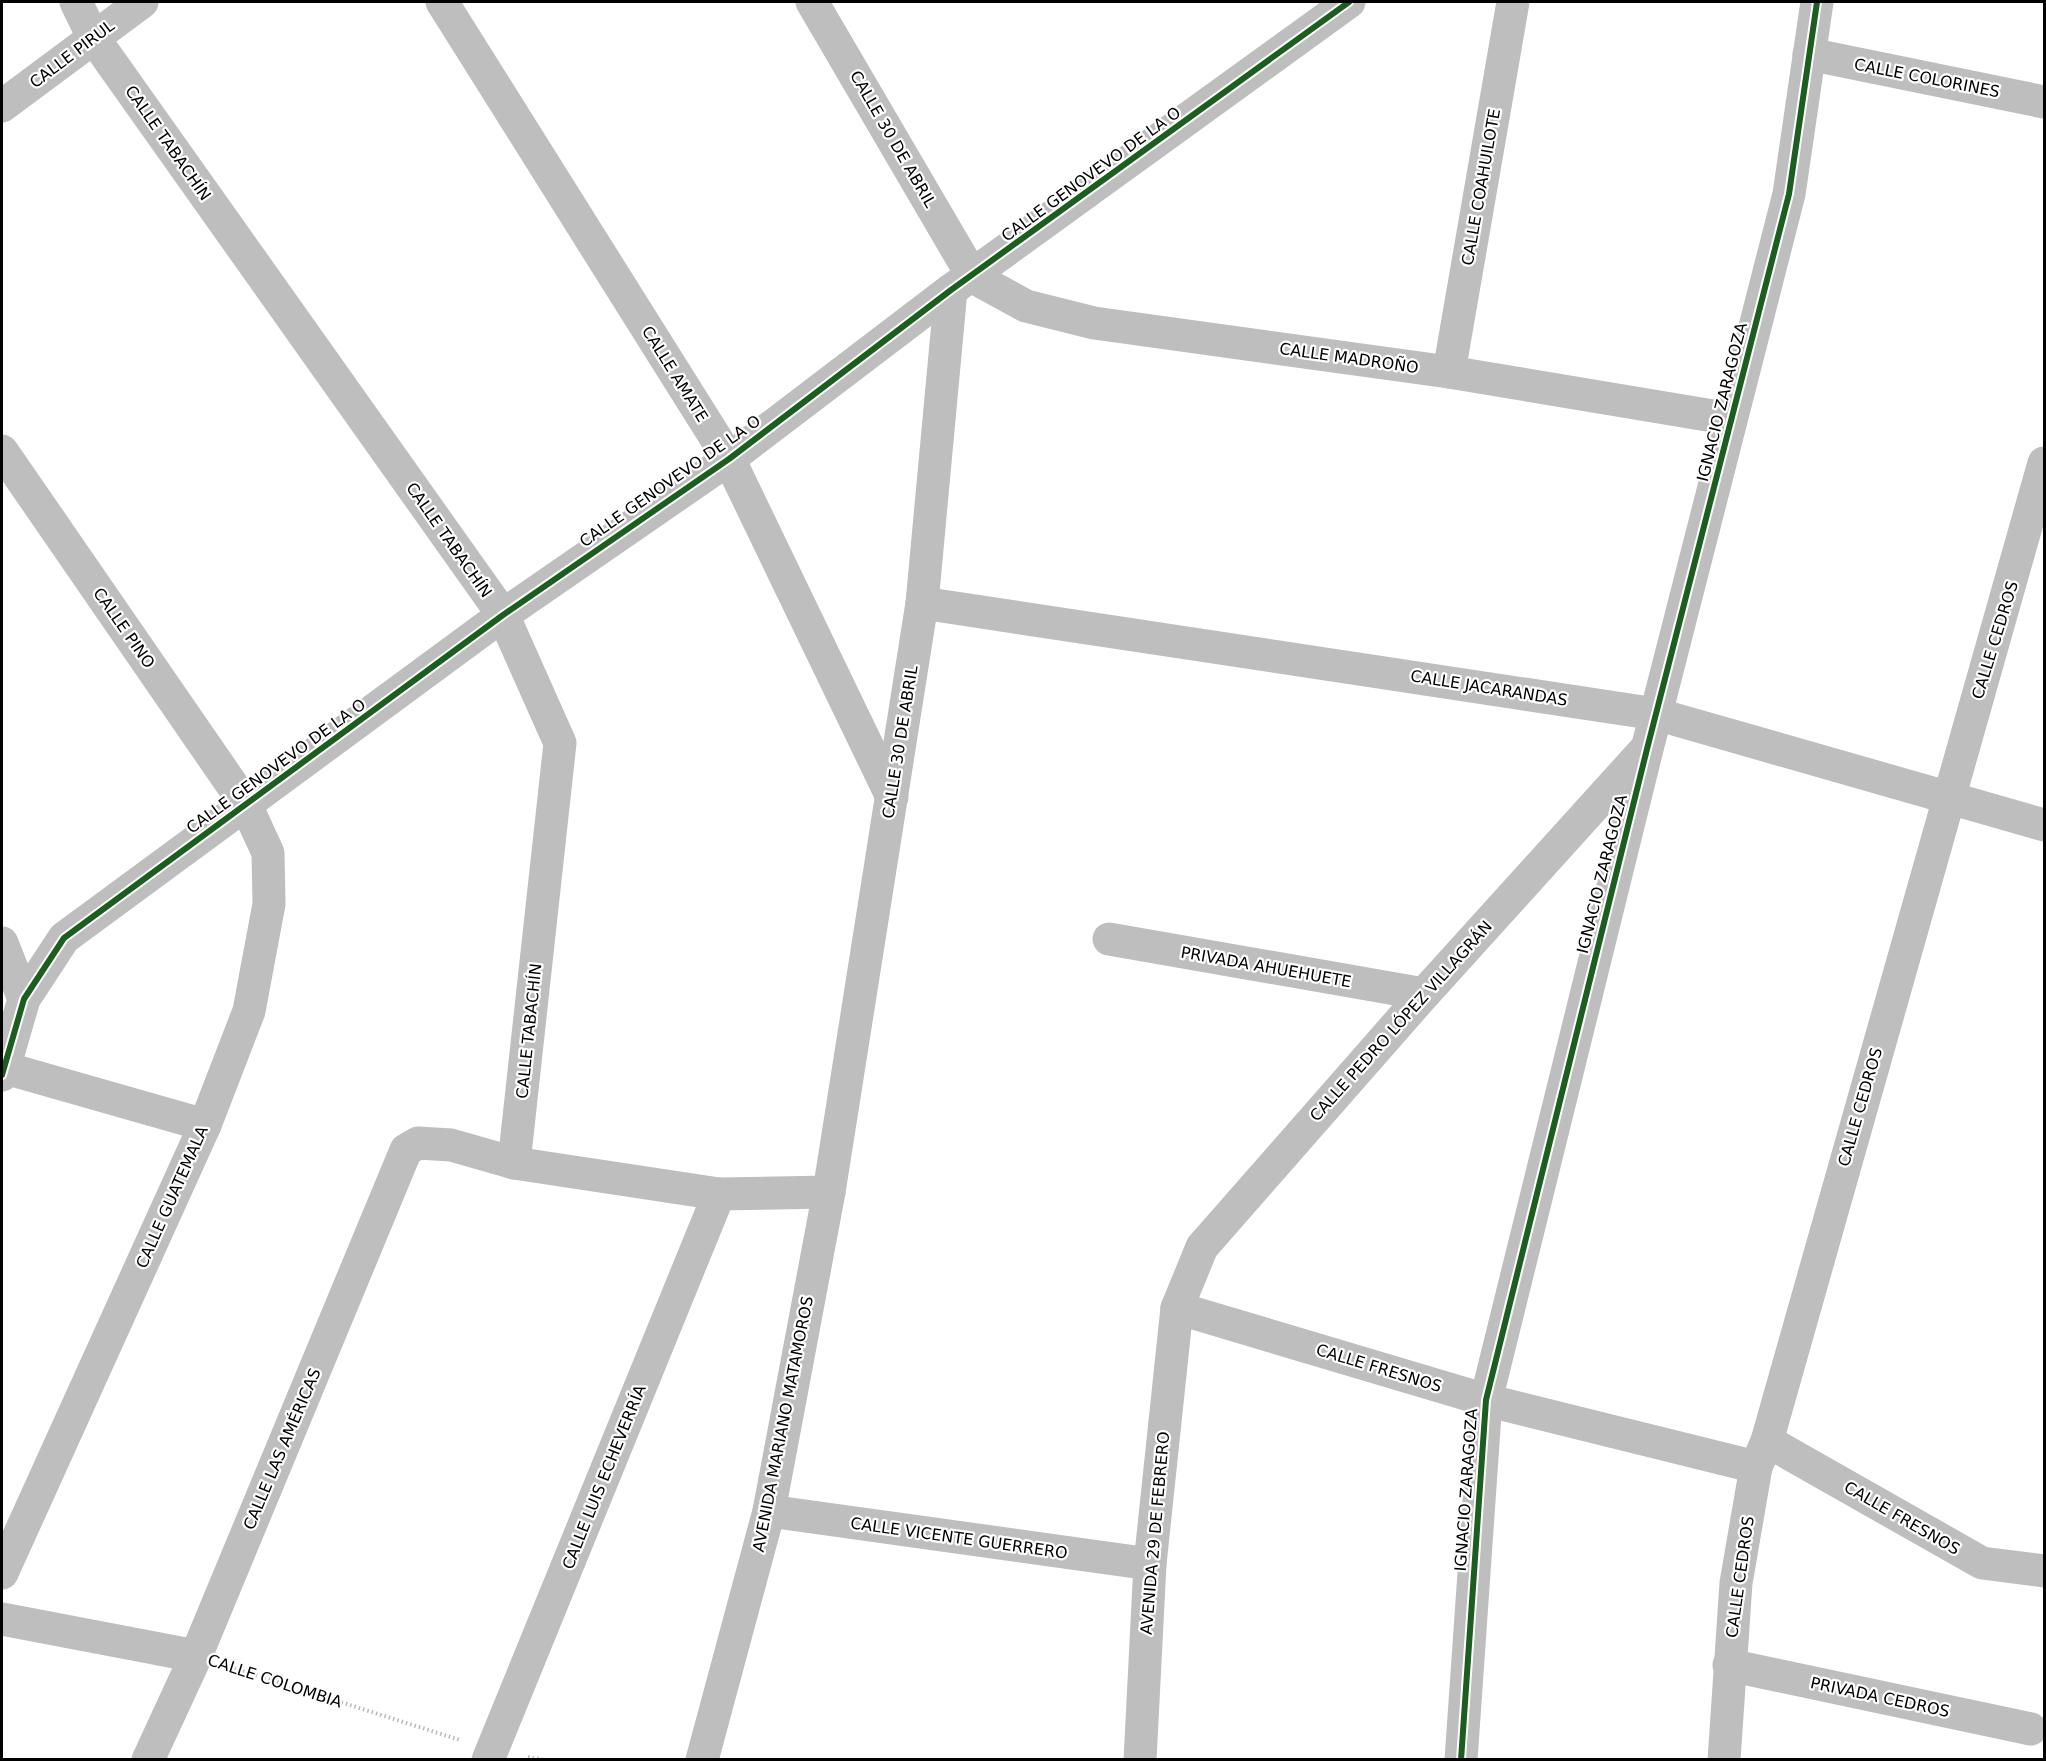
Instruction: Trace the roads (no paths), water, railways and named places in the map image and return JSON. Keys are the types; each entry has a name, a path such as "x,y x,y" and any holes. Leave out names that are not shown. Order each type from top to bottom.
{"street":[{"name":"CALLE TABACHÍN","path":"76,2 93,37 503,615 560,743 514,1163"},
{"name":"CALLE PIRUL","path":"2,106 142,2"},
{"name":"CALLE AMATE","path":"442,2 729,459 892,797"},
{"name":"CALLE 30 DE ABRIL","path":"813,2 962,284 922,603 829,1192"},
{"name":"CALLE GENOVEVO DE LA O","path":"3,1071 24,999 64,938 503,615 729,459 962,284 1349,2"},
{"name":"CALLE COAHUILOTE","path":"1449,372 1513,2"},
{"name":"IGNACIO ZARAGOZA","path":"1461,1760 1486,1400 1647,749 1789,194 1817,2"},
{"name":"CALLE COLORINES","path":"1809,54 2044,102"},
{"name":"CALLE MADROÑO","path":"962,284 1026,306 1094,323 1449,372 1731,419"},
{"name":"CALLE PINO","path":"2,450 246,805"},
{"name":"CALLE CEDROS","path":"1724,1760 1736,1583 1761,1454 1947,798 2037,525 2044,463"},
{"name":"CALLE JACARANDAS","path":"922,603 1656,714 2044,825"},
{"name":"CALLE PEDRO LÓPEZ VILLAGRÁN","path":"1177,1308 1202,1247 1424,994 1647,749"},
{"name":"CALLE GUATEMALA","path":"2,1573 205,1125 249,1011 269,904 268,853 246,805"},
{"name":"PRIVADA AHUEHUETE","path":"1109,939 1424,994"},
{"path":"2,943 24,999"},
{"path":"3,1071 205,1125"},
{"name":"CALLE LAS AMÉRICAS","path":"148,1760 196,1656 406,1150 418,1143 451,1145 514,1163"},
{"path":"514,1163 719,1194 829,1192"},
{"name":"AVENIDA MARIANO MATAMOROS","path":"702,1760 769,1511 829,1192"},
{"name":"CALLE LUIS ECHEVERRÍA","path":"490,1755 719,1194"},
{"name":"CALLE FRESNOS","path":"1177,1308 1486,1400 1761,1454 1982,1563 2044,1570"},
{"name":"AVENIDA 29 DE FEBRERO","path":"1140,1760 1150,1564 1177,1308"},
{"name":"CALLE VICENTE GUERRERO","path":"769,1511 1150,1564"},
{"name":"CALLE COLOMBIA","path":"2,1619 196,1656"},
{"name":"PRIVADA CEDROS","path":"1729,1665 2031,1729"}]}
